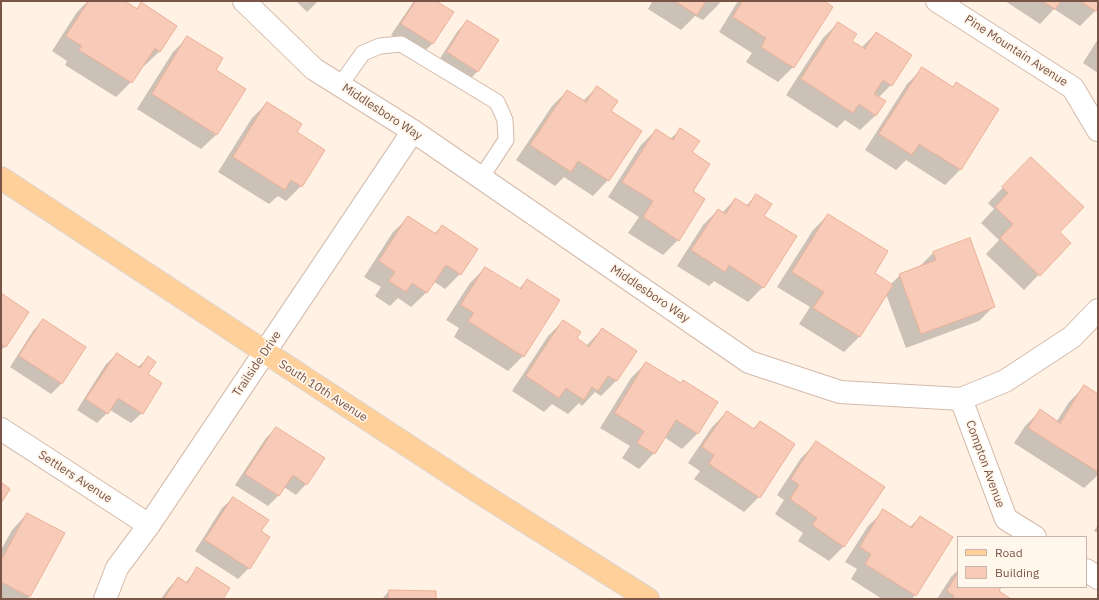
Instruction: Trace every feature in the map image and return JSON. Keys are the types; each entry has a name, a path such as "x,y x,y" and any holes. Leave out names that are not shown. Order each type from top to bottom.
{"main road":[{"name":"South 10th Avenue","path":"1,178 474,489 648,599"}],"street":[{"name":"Middlesboro Way","path":"244,1 314,69 413,131 749,362 840,392 962,399 1005,380 1072,337 1098,310"},
{"name":"Pine Mountain Avenue","path":"937,1 1073,88 1098,130"},
{"name":"Trailside Drive","path":"105,599 117,568 149,525 413,131"},
{"name":"Compton Avenue","path":"962,399 1006,518 1033,536"},
{"name":"Settlers Avenue","path":"1,429 149,525"},
{"path":"1087,571 1098,578"}],"lane":[{"path":"340,85 363,53 380,46 401,44 497,102 505,120 506,140 481,178"}],"building":[{"path":"89,1 125,1 137,9 141,2 177,26 160,52 155,48 132,83 79,50 82,46 66,36"},
{"path":"416,1 436,1 454,12 433,44 401,24"},
{"path":"675,1 706,1 697,15"},
{"path":"743,1 824,1 833,7 794,68 761,47 766,38 733,17"},
{"path":"1043,1 1061,1 1055,9"},
{"path":"1080,1 1098,1 1098,8 1096,11"},
{"path":"467,20 499,40 478,72 447,52"},
{"path":"838,22 857,34 852,41 865,49 876,32 912,55 892,86 883,80 874,94 886,101 876,116 859,104 853,113 801,79"},
{"path":"187,36 223,58 216,70 246,89 217,135 152,94"},
{"path":"922,67 953,87 956,82 999,109 961,170 919,144 912,155 879,134"},
{"path":"597,86 618,101 611,111 642,131 609,181 578,161 571,172 530,145 567,90 586,102"},
{"path":"267,102 302,124 297,132 325,150 302,187 291,180 285,190 233,157"},
{"path":"680,128 700,141 692,152 710,164 693,191 705,199 679,241 643,217 653,201 622,182 656,129 673,140"},
{"path":"1031,157 1084,207 1060,232 1071,243 1040,276 1000,238 1013,224 995,207 1008,193 1002,187"},
{"path":"756,194 772,204 764,216 797,236 764,288 729,265 725,272 691,250 718,209 726,214 735,198 748,206"},
{"path":"828,214 888,251 875,273 893,285 860,337 813,308 824,292 792,272"},
{"path":"408,216 436,234 442,225 478,249 461,275 446,265 427,293 412,283 406,292 389,281 395,272 379,261"},
{"path":"970,238 995,307 921,334 899,274 936,260 933,252"},
{"path":"485,267 521,289 527,279 560,300 524,357 468,321 474,313 461,305"},
{"path":"1,293 29,312 6,347 1,344"},
{"path":"43,319 86,347 62,384 19,356"},
{"path":"563,320 581,332 577,338 589,347 602,328 637,351 617,381 608,376 598,391 592,387 584,400 566,388 559,398 526,376"},
{"path":"117,353 140,368 148,356 156,362 148,374 162,383 143,414 118,398 108,414 86,399"},
{"path":"646,362 681,383 683,380 718,402 698,434 676,420 655,454 637,443 644,431 615,413"},
{"path":"1084,385 1098,394 1098,472 1028,428 1040,409 1060,423"},
{"path":"727,411 754,429 760,421 795,444 760,498 709,464 714,455 702,447"},
{"path":"276,427 325,458 307,485 293,475 279,496 245,474"},
{"path":"816,441 885,487 844,547 812,525 817,518 790,499 799,485 791,479"},
{"path":"1,482 10,489 1,503"},
{"path":"233,497 269,520 261,531 270,537 250,569 205,540"},
{"path":"883,509 912,528 920,516 953,537 916,596 865,564 871,554 860,547"},
{"path":"27,513 65,533 30,597 1,582 1,561"},
{"path":"197,567 230,588 223,599 164,599 178,577 187,583"},
{"path":"957,575 957,588 1000,588 999,591 1011,599 953,599 954,596 947,591"},
{"path":"389,590 436,591 436,599 389,599"}]}
